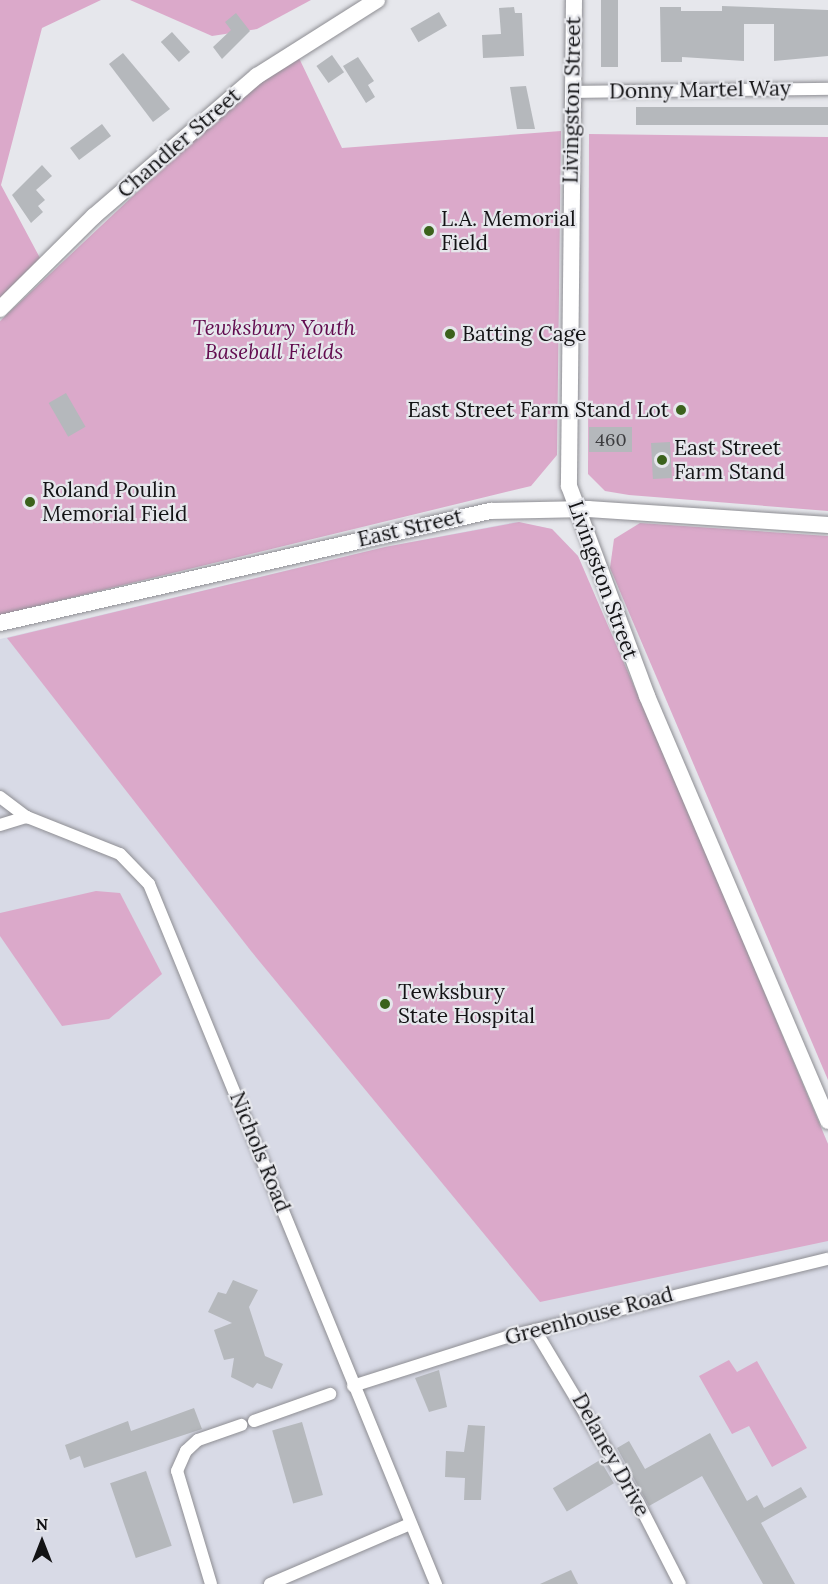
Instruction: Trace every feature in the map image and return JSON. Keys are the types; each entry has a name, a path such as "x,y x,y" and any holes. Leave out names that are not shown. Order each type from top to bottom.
{"street":[{"name":"Chandler Street","path":"0,309 94,216 257,76 377,0"},
{"name":"Livingston Street","path":"574,0 567,398 569,486 647,696 828,1121"},
{"name":"Donny Martel Way","path":"572,92 828,89"},
{"name":"East Street","path":"0,623 469,514 576,509 828,525"},
{"name":"Nichols Road","path":"0,797 27,817 120,854 149,884 436,1584"},
{"path":"0,825 27,817"},
{"name":"Greenhouse Road","path":"353,1386 535,1330 828,1259"},
{"name":"Delaney Drive","path":"535,1330 638,1502 680,1584"},
{"path":"254,1421 330,1394"},
{"path":"211,1584 177,1471 186,1451 198,1440 241,1425"},
{"path":"270,1584 410,1524"}],"shaded area":[{"name":"Tewksbury State Hospital","path":"515,522 552,529 578,556 828,1144 828,1584 0,1584 0,639 385,547"}],"green space":[{"path":"0,0 101,0 42,28 1,185 40,258 0,298"},
{"path":"130,0 311,0 257,29 212,36"},
{"name":"Tewksbury Youth Baseball Fields","path":"299,58 342,148 561,131 557,455 531,486 0,615 0,321 236,99"},
{"path":"589,134 828,137 828,511 629,495 605,491 588,474"},
{"name":"Tewksbury State Hospital","path":"519,522 552,529 578,556 711,865 828,1144 828,1241 540,1302 251,951 7,638 385,547"},
{"path":"640,523 828,536 828,1080 610,568 614,539"},
{"path":"96,891 120,893 162,974 109,1019 62,1026 0,936 0,913"},
{"path":"729,1360 737,1372 757,1361 807,1448 772,1467 749,1426 732,1434 699,1376"}],"building":[{"path":"601,0 618,0 618,67 601,67"},
{"path":"722,6 828,10 828,56 774,61 774,24 744,24 744,61 682,57 682,62 661,62 660,7 681,7 681,11 722,11"},
{"path":"514,7 515,13 522,13 524,56 483,58 482,35 501,34 499,8"},
{"path":"439,12 447,26 418,42 410,28"},
{"path":"236,13 250,31 222,59 213,47 231,30 225,22"},
{"path":"172,32 190,52 179,62 161,42"},
{"path":"123,53 170,109 153,122 109,64"},
{"path":"332,55 344,72 328,83 316,66"},
{"path":"358,57 374,81 368,85 375,97 366,103 343,66"},
{"path":"526,86 535,129 517,129 510,87"},
{"path":"636,107 828,107 828,125 636,125"},
{"path":"102,124 111,136 79,160 70,148"},
{"path":"42,165 52,176 36,190 45,200 38,206 43,212 31,223 12,195"},
{"path":"66,393 86,427 68,437 49,403"},
{"path":"589,427 632,427 632,452 589,452"},
{"name":"East Street Farm Stand","path":"670,442 672,478 653,479 651,443"},
{"path":"233,1280 258,1290 249,1307 265,1356 283,1364 272,1389 257,1383 253,1388 231,1377 234,1358 224,1360 214,1330 232,1323 208,1312 218,1292 226,1294"},
{"path":"439,1370 447,1407 429,1412 415,1378"},
{"path":"194,1408 202,1429 84,1468 80,1456 70,1460 65,1445 128,1421 131,1431"},
{"path":"302,1422 323,1495 293,1504 272,1431"},
{"path":"468,1425 485,1426 481,1500 464,1500 465,1478 445,1477 446,1451 464,1452"},
{"path":"710,1433 747,1501 757,1495 764,1508 801,1487 807,1497 761,1523 795,1584 763,1584 702,1476 649,1506 617,1448 629,1441 645,1469"},
{"path":"600,1460 614,1483 567,1511 553,1488"},
{"path":"146,1471 172,1546 136,1558 110,1483"},
{"path":"571,1570 578,1584 540,1584"}],"place":[{"name":"L.A. Memorial Field","path":"429,231"},
{"name":"Batting Cage","path":"450,334"},
{"name":"East Street Farm Stand Lot","path":"681,410"},
{"name":"East Street Farm Stand","path":"662,460"},
{"name":"Roland Poulin Memorial Field","path":"30,502"},
{"name":"Tewksbury State Hospital","path":"385,1004"}]}
